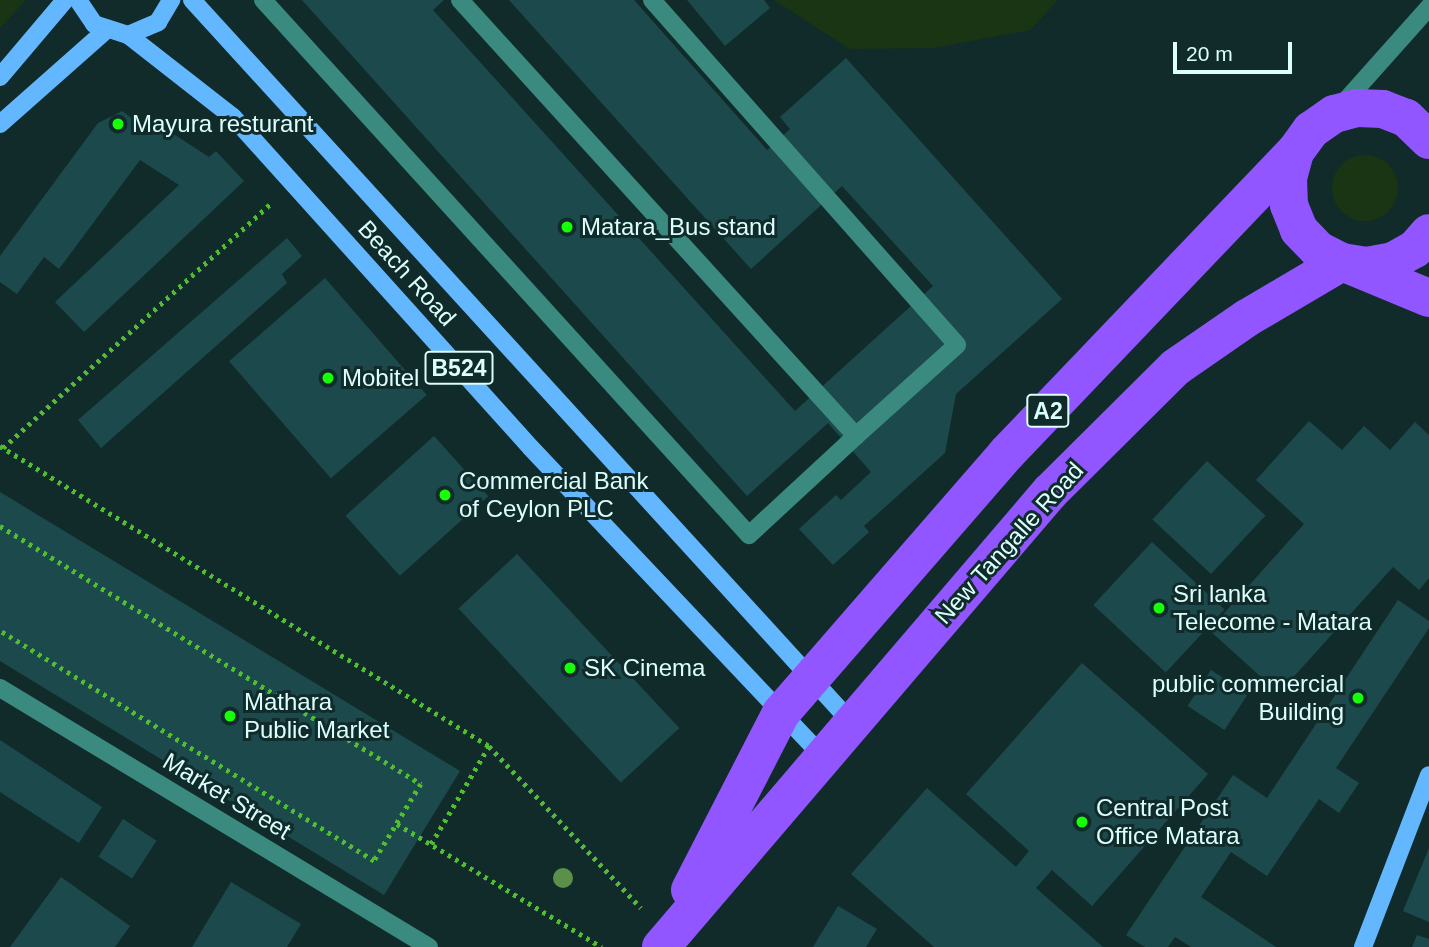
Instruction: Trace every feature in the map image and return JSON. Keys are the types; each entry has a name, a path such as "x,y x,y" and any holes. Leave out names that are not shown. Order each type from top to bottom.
{"highway":[{"path":"1429,140 1406,118 1383,109 1357,108 1334,114 1311,130 1295,152 1288,178 1289,205 1299,230 1318,250 1429,298"},
{"name":"A2","path":"658,938 781,713 1007,453 1295,152"},
{"path":"1342,262 1367,265 1393,261 1415,249 1429,233"},
{"name":"New Tangalle Road","path":"658,938 823,757 1050,492 1176,368 1247,318 1342,262"}],"main road":[{"path":"0,77 65,0"},
{"path":"78,0 93,24 105,31 128,35 158,22 171,0"},
{"name":"Beach Road","path":"192,0 852,723"},
{"path":"0,124 105,31"},
{"name":"Beach Road","path":"128,35 233,117 531,448 823,757"},
{"path":"1363,947 1429,775"}],"street":[{"path":"263,0 749,534 957,345 652,0"},
{"path":"460,0 856,436"},
{"path":"1334,114 1429,7"},
{"name":"Market Street","path":"0,688 429,947"}],"path":[{"path":"279,196 1,447 489,746 658,938"},
{"path":"0,526 421,784 374,861 0,631"},
{"path":"431,844 489,746"},
{"path":"397,824 602,947"}],"green space":[{"path":"0,0 26,0 0,28"},
{"path":"774,0 1058,0 1030,30 932,48 850,49"},
{"path":"1365,155 1378,157 1388,165 1396,175 1396,201 1388,211 1378,219 1365,221 1352,219 1342,211 1334,201 1332,188 1334,175 1342,165 1352,157"}],"building":[{"name":"Matara_Bus stand","path":"302,0 444,0 433,10 795,411 933,286 842,186 751,269 509,0 634,0 767,150 790,129 780,117 846,58 1062,299 956,394 945,453 864,526 869,532 833,565 799,529 836,495 841,500 871,472 828,423 747,496"},
{"path":"687,0 764,0 770,8 725,46"},
{"path":"122,111 149,131 155,122 209,157 216,151 244,181 84,332 55,302 179,185 140,160 59,269 44,257 17,294 0,282 0,256 98,123"},
{"path":"287,238 302,256 282,274 287,283 101,448 78,420"},
{"name":"Mobitel","path":"325,278 427,395 331,478 229,361"},
{"path":"1309,421 1342,450 1364,426 1390,450 1415,422 1429,435 1429,578 1419,590 1393,567 1279,693 1209,630 1304,524 1256,480"},
{"path":"434,436 488,496 400,576 346,516"},
{"path":"1207,461 1266,516 1211,574 1152,520"},
{"name":"Mathara Public Market","path":"0,492 460,771 384,895 0,661"},
{"name":"Sri lanka Telecome - Matara","path":"1152,542 1224,610 1166,672 1093,605"},
{"name":"SK Cinema","path":"517,554 679,728 621,783 458,609"},
{"path":"1398,600 1429,621 1429,628 1336,768 1359,783 1339,813 1319,799 1267,876 1231,852 1201,897 1276,947 1191,947 1175,937 1168,947 1145,947 1126,935 1233,775 1267,798"},
{"name":"Central Post Office Matara","path":"1082,663 1208,774 1092,906 1052,870 1036,888 1103,947 934,947 851,874 927,788 1016,867 1029,851 966,794"},
{"path":"1211,670 1248,694 1224,730 1188,706"},
{"path":"0,740 102,807 79,843 0,792"},
{"path":"123,819 157,841 132,879 98,857"},
{"path":"1429,848 1429,922 1403,911"},
{"path":"61,877 130,926 115,947 10,947"},
{"path":"231,882 301,924 287,947 192,947"},
{"path":"838,906 877,929 866,947 813,947"},
{"path":"1417,935 1429,939 1429,947 1412,947"}],"place":[{"name":"Mayura resturant","path":"118,124"},
{"name":"Matara_Bus stand","path":"567,227"},
{"name":"Mobitel","path":"328,378"},
{"name":"Commercial Bank of Ceylon PLC","path":"445,495"},
{"name":"Sri lanka Telecome - Matara","path":"1159,608"},
{"name":"SK Cinema","path":"570,668"},
{"name":"public commercial Building","path":"1358,698"},
{"name":"Mathara Public Market","path":"230,716"},
{"name":"Central Post Office Matara","path":"1082,822"}]}
